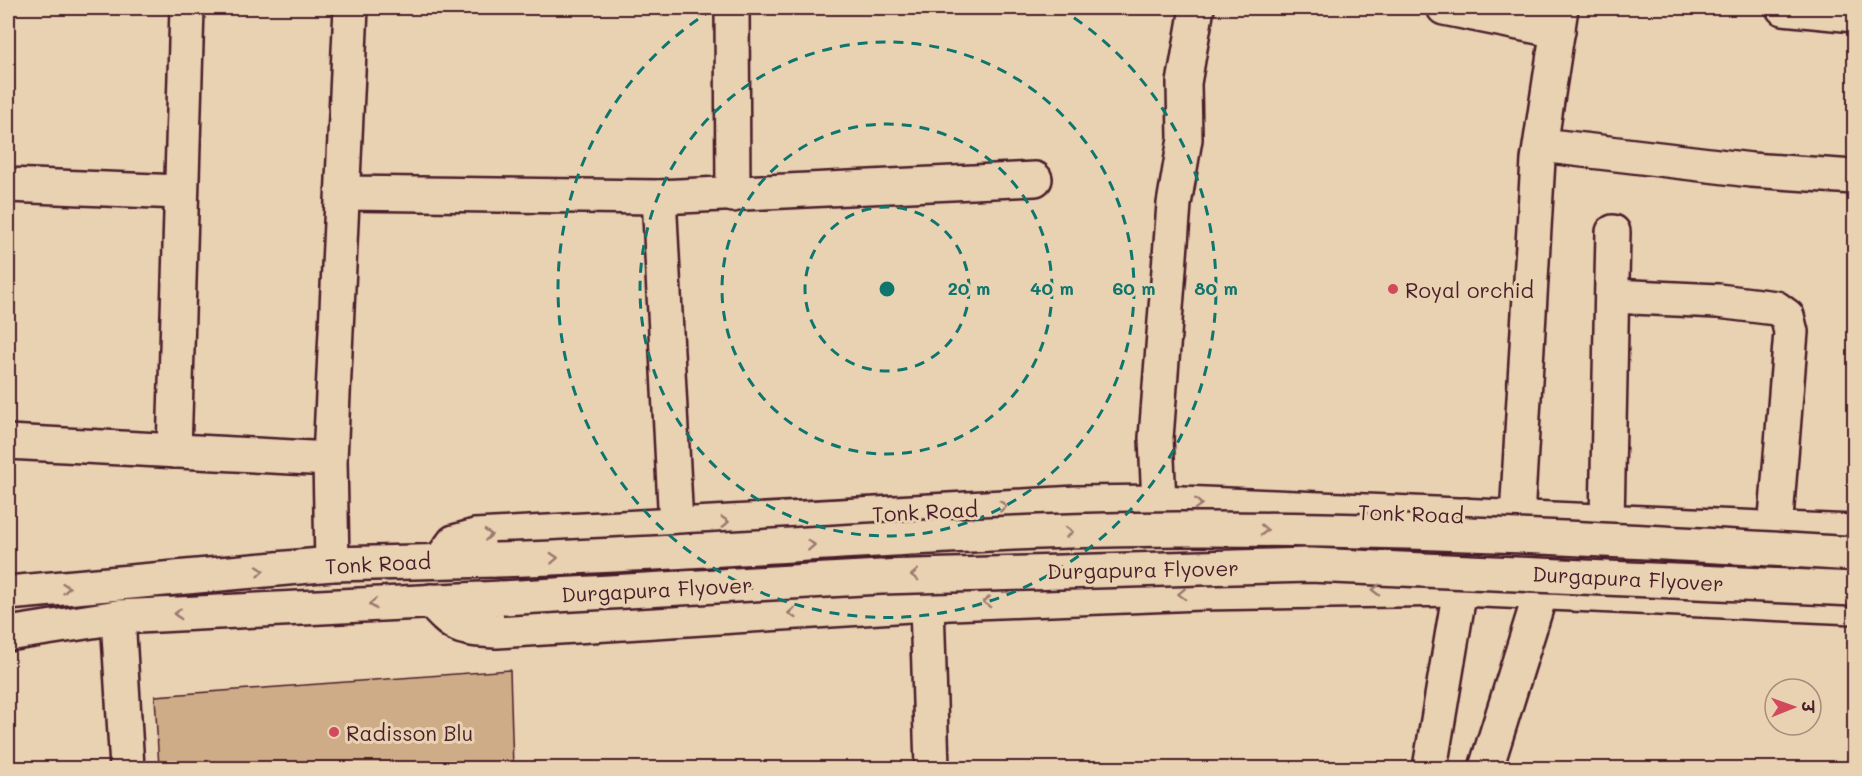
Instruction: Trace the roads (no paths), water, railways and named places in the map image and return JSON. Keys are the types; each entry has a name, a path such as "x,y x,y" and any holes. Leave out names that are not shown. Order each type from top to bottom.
{"street":[{"path":"174,451 180,192 188,8"},
{"path":"332,564 330,459 351,8"},
{"path":"732,8 733,195"},
{"path":"1159,502 1156,438 1174,204 1185,139 1184,83 1197,8"},
{"path":"1444,8 1560,19 1541,145 1517,517"},
{"path":"1783,8 1854,15"},
{"path":"1541,145 1751,170 1854,177"},
{"path":"344,193 659,197 1035,179"},
{"path":"8,185 180,192"},
{"path":"659,197 676,525"},
{"path":"1607,521 1613,232"},
{"path":"1612,296 1718,301 1776,308 1787,316 1791,332 1775,530"},
{"path":"8,442 330,459"},
{"name":"Tonk Road","path":"8,593 332,564 440,561 454,542 475,536 964,508 1159,502 1854,532"},
{"path":"1430,768 1460,589 1465,515"},
{"name":"Durgapura Flyover","path":"440,561 1032,533 1176,529 1348,531 1640,541 1854,554"},
{"name":"Durgapura Flyover","path":"8,634 118,617 881,577 1310,565 1854,589"},
{"name":"Tonk Road","path":"431,601 450,623 469,630 496,631 927,604 1200,593 1460,589 1854,607"},
{"path":"1486,768 1542,592"},
{"path":"927,604 932,768"},
{"path":"118,617 127,768"}],"place":[{"name":"Royal orchid","path":"1393,289"},
{"name":"Radisson Blu","path":"334,732"}]}
